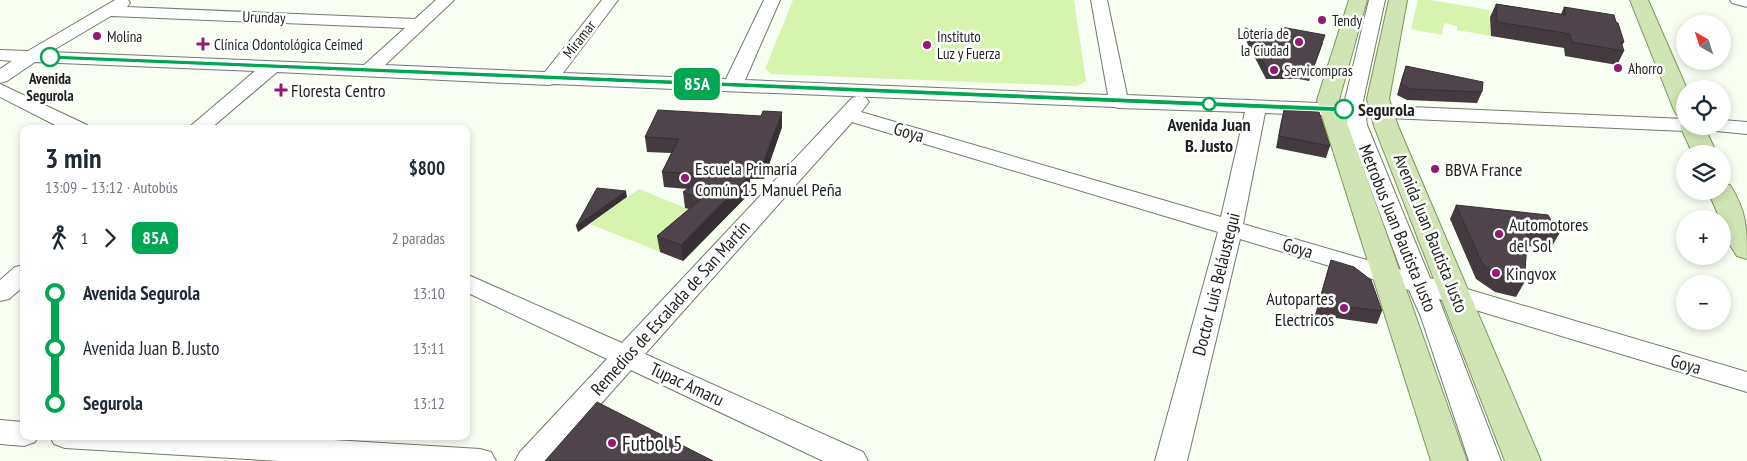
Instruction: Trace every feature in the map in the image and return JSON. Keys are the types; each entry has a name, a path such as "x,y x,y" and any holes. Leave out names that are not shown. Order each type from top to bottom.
{"main road":[{"path":"1358,0 1328,96 1342,109 1387,275 1450,461"},
{"name":"Avenida Juan Bautista Justo","path":"1398,0 1378,98 1381,111 1523,461"},
{"path":"1639,0 1676,88"},
{"path":"1725,200 1747,250"}],"street":[{"path":"0,78 128,0"},
{"path":"368,71 446,0"},
{"name":"Miramar","path":"549,79 610,0"},
{"path":"733,85 772,0"},
{"path":"1099,0 1119,102"},
{"name":"Metrobus Juan Bautista Justo","path":"1377,0 1354,100 1342,109 1370,162 1434,317 1484,457"},
{"path":"1738,0 1747,2"},
{"name":"Urunday","path":"108,11 420,24"},
{"path":"0,55 549,79 870,89 1119,102 1342,109 1676,125"},
{"path":"202,125 272,67"},
{"name":"Remedios de Escalada de San Martín","path":"531,461 870,89"},
{"path":"0,90 72,125"},
{"name":"Doctor Luis Beláustegui","path":"1171,461 1230,227 1256,106"},
{"name":"Goya","path":"848,114 1747,382"},
{"path":"1731,127 1747,128"},
{"path":"0,293 20,276"},
{"name":"Tupac Amaru","path":"470,284 852,461"},
{"name":"Metrobus Juan Bautista Justo","path":"1457,297 1447,313 1479,404 1484,457"},
{"path":"0,432 20,434"},
{"path":"126,440 480,461"}],"green space":[{"name":"Instituto Luz y Fuerza","path":"793,0 1074,0 1086,81 1077,86 771,74 765,69"},
{"path":"1418,0 1431,0 1489,10 1491,36 1457,30 1457,26 1444,23 1442,35 1411,29"},
{"path":"639,189 703,215 695,223 714,230 691,254 667,244 658,251 590,224"}],"building":[{"path":"1496,4 1566,15 1564,7 1614,15 1624,42 1621,42 1624,51 1572,42 1570,34 1497,22"},
{"path":"1281,27 1325,35 1311,74 1268,71 1245,28 1277,34"},
{"path":"1406,66 1483,82 1482,92 1411,89 1401,84"},
{"path":"658,110 761,116 763,111 782,112 763,164 748,164 745,172 749,176 681,245 657,236 701,199 683,192 709,174 662,172 679,139 645,137"},
{"path":"1284,110 1319,112 1330,146 1279,136"},
{"path":"597,188 626,191 576,226"},
{"path":"1456,205 1548,215 1559,234 1528,231 1524,283 1503,277 1483,265"},
{"path":"1331,260 1354,267 1371,280 1382,311 1319,303"},
{"path":"597,402 713,461 545,461"}],"bus line":[{"name":"85A","path":"50,57 549,79 870,89 1119,102 1344,109"}],"place":[{"name":"Tendy","path":"1322,20"},
{"name":"Molina","path":"97,36"},
{"name":"Lotería de la Ciudad","path":"1299,42"},
{"name":"Clínica Odontológica Ceimed","path":"203,44"},
{"name":"Instituto Luz y Fuerza","path":"927,45"},
{"name":"Avenida Segurola","path":"50,57"},
{"name":"Ahorro","path":"1618,68"},
{"name":"Servicompras","path":"1274,70"},
{"name":"Floresta Centro","path":"281,90"},
{"name":"Avenida Juan B. Justo","path":"1209,104"},
{"name":"Segurola","path":"1344,109"},
{"name":"BBVA France","path":"1435,169"},
{"name":"Escuela Primaria Común 15 Manuel Peña","path":"685,178"},
{"name":"Automotores del Sol","path":"1499,234"},
{"name":"Kingvox","path":"1496,273"},
{"name":"Autopartes Electricos","path":"1344,308"},
{"name":"Futbol 5","path":"612,443"}]}
